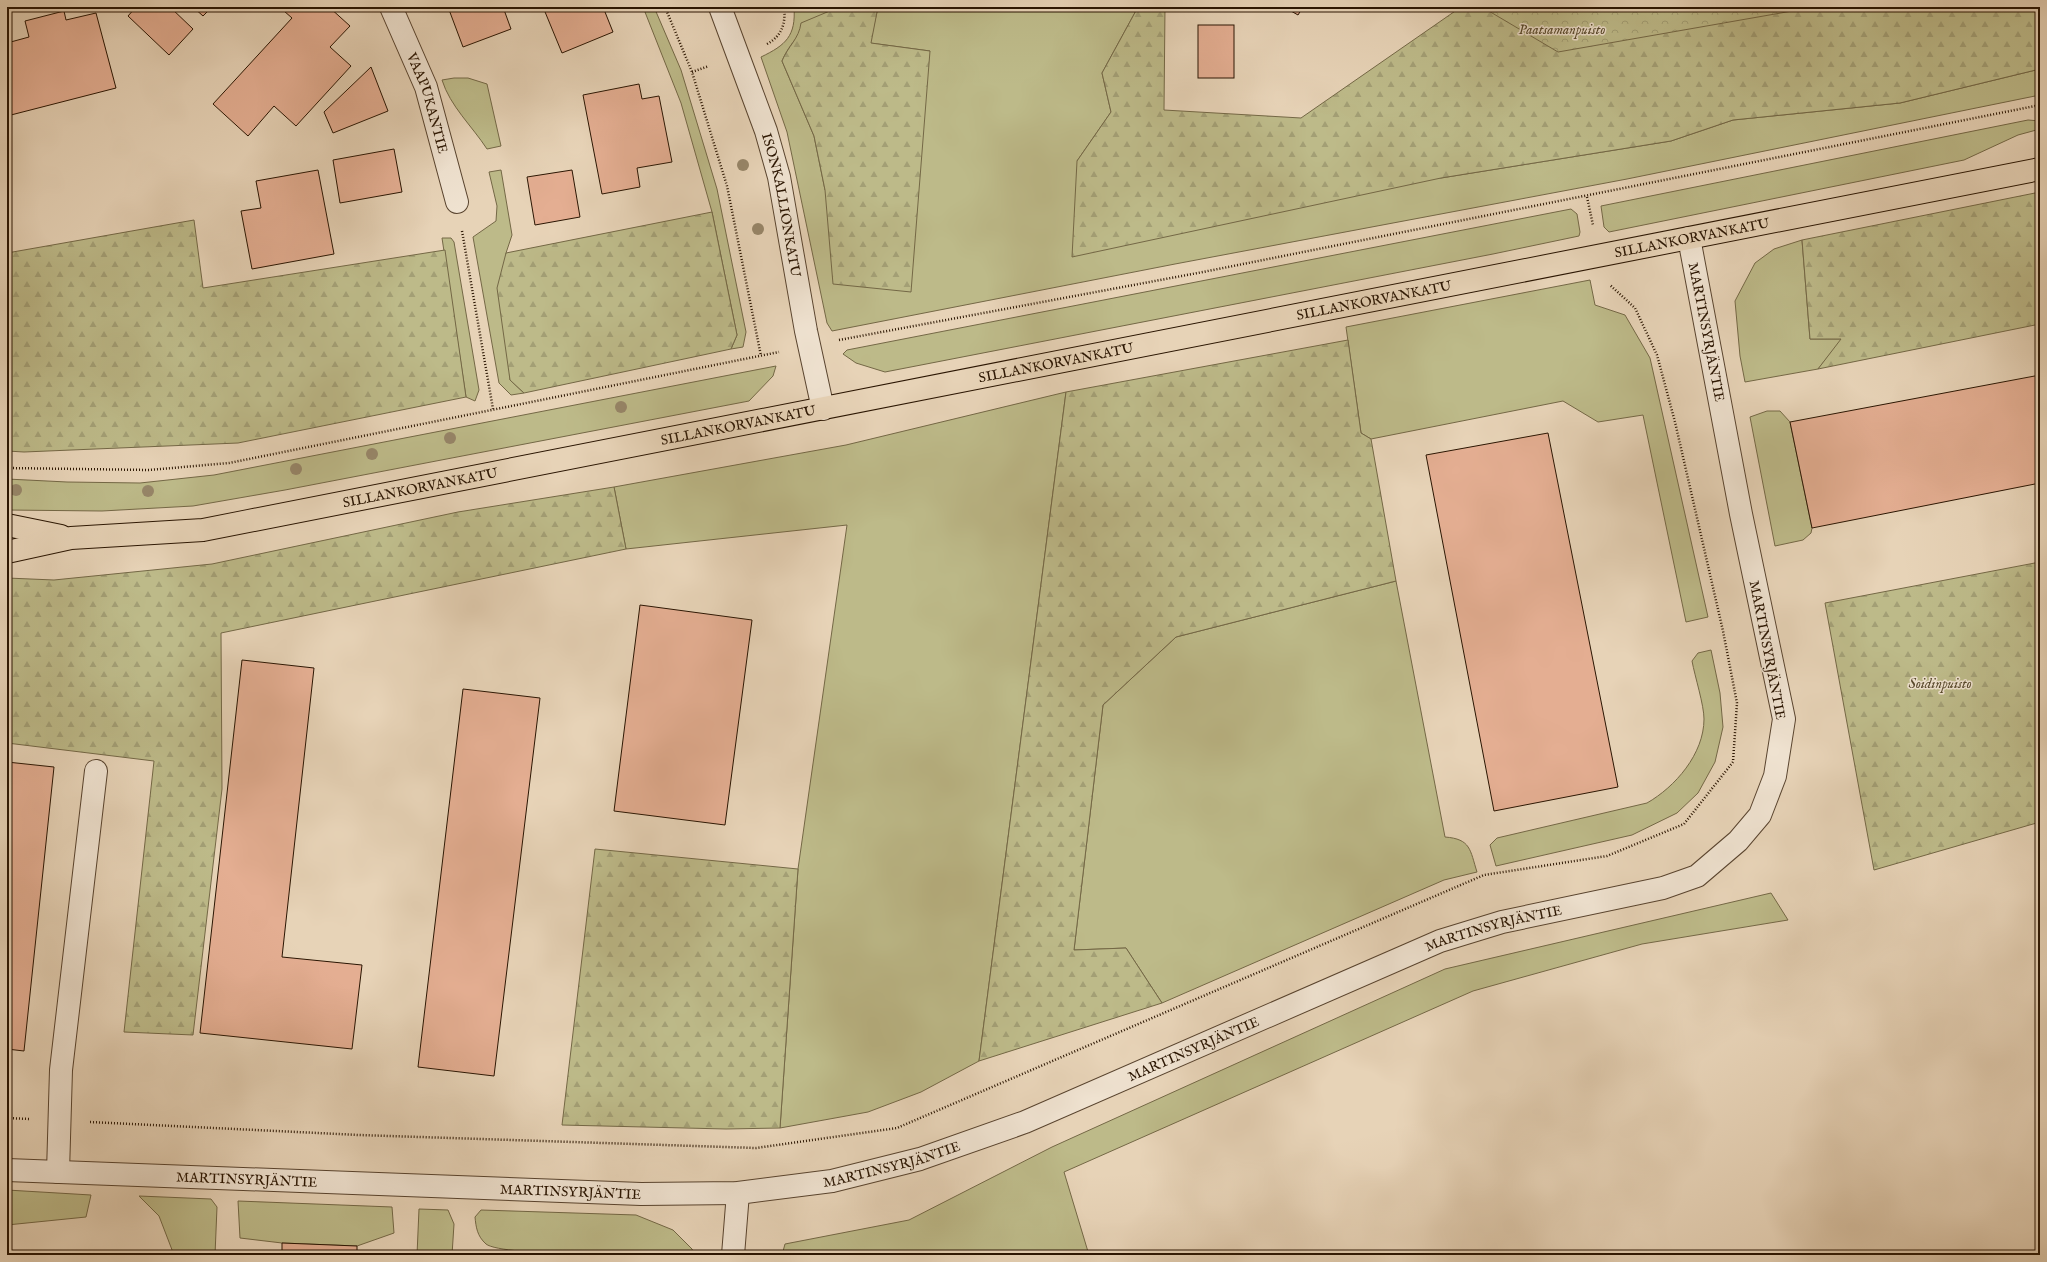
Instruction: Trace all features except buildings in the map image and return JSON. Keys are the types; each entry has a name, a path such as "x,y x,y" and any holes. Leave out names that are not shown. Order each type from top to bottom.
{"main road":[{"name":"SILLANKORVANKATU","path":"7,552 70,538 203,530 2040,169"},
{"name":"SILLANKORVANKATU","path":"7,525 70,538"}],"street":[{"name":"VAAPUKANTIE","path":"391,7 426,86 457,202"},
{"name":"ISONKALLIONKATU","path":"720,7 766,131 779,177 806,331 823,409"},
{"name":"MARTINSYRJÄNTIE","path":"7,1170 641,1194 738,1193 832,1181 920,1159 1011,1127 1440,941 1502,922 1663,888 1696,876 1738,841 1760,814 1775,776 1784,719 1741,514 1689,238"},
{"path":"58,1172 61,1070 96,771"},
{"path":"733,1255 738,1193"}],"path":[{"path":"665,7 692,72 727,186 761,356"},
{"path":"1587,197 2040,105"},
{"path":"457,202 493,409"},
{"path":"7,1118 359,1135 756,1148 897,1128 1484,875 1607,856 1684,824 1733,762 1737,703 1723,631 1675,422 1657,355 1635,308 1604,278 1600,256"}],"green space":[{"path":"643,7 654,7 681,70 717,189 746,332 743,347 731,349 737,335 712,212 681,103"},
{"path":"794,7 847,7 827,14 808,26 793,42 782,61 814,136 825,190 930,51 870,43 878,7 1138,7 1102,73 1111,112 1077,161 1441,178 1671,141 1733,120 1900,103 2040,69 2040,95 1627,179 1175,264 832,331 827,323 787,132 761,57 783,44 788,38 793,25"},
{"path":"847,7 878,7 871,43 930,51 911,292 833,284 825,190 814,136 782,61 798,34 801,23 832,10"},
{"path":"1138,7 1165,7 1164,110 1301,118 1461,7 2040,7 2040,69 1900,103 1733,120 1671,141 1441,178 1072,257 1077,161 1111,112 1102,73"},
{"name":"Paatsamanpuisto","path":"1482,7 1815,7 1558,52"},
{"path":"468,78 487,84 501,146 487,149 450,99 442,80"},
{"path":"2028,120 2040,121 2040,129 2018,135 1964,160 1609,232 1604,227 1601,206"},
{"path":"501,170 512,235 506,253 510,380 524,393 511,395 499,383 473,237 496,221 497,206 489,172"},
{"path":"2040,192 2040,324 1818,369 1841,339 1810,339 1802,240"},
{"path":"1571,209 1577,214 1580,232 1579,236 1493,254 885,372 856,363 843,354 847,350"},
{"path":"712,212 737,335 731,349 524,393 510,380 497,288 506,253"},
{"path":"194,220 203,288 445,250 466,397 238,443 24,452 7,451 7,253"},
{"path":"442,238 451,238 454,242 479,390 475,401 466,397"},
{"path":"1802,240 1810,339 1842,339 1818,369 1745,382 1740,356 1735,301 1755,263 1774,249"},
{"path":"1590,280 1595,305 1625,315 1650,358 1708,617 1686,622 1643,415 1598,422 1563,401 1371,439 1361,433 1346,327"},
{"path":"1348,340 1361,433 1371,439 1396,581 1176,637 1103,705 1074,950 1126,948 1162,1003 979,1061 1066,392"},
{"path":"776,366 773,376 749,401 285,490 193,506 102,511 7,510 7,479 140,483 214,475"},
{"path":"1066,392 979,1061 921,1092 868,1112 780,1128 798,869 847,525 626,549 614,487 846,445"},
{"path":"1767,411 1780,411 1790,422 1812,528 1811,533 1803,540 1775,546 1750,417"},
{"path":"614,487 626,549 221,633 222,789 193,1035 124,1032 154,761 7,743 7,578 54,580 212,564 458,512"},
{"name":"Soidinpuisto","path":"2040,562 2040,822 1874,870 1825,603"},
{"path":"1396,581 1445,837 1454,838 1465,843 1471,852 1477,872 1444,880 1162,1003 1126,948 1074,950 1103,705 1176,637"},
{"path":"1711,650 1720,693 1723,727 1715,762 1698,793 1677,813 1632,835 1496,866 1490,845 1497,838 1647,803 1668,788 1677,779 1693,757 1703,732 1704,713 1692,661 1698,653"},
{"path":"595,849 798,869 780,1128 726,1129 562,1125"},
{"path":"1771,893 1788,920 1642,944 1473,991 1064,1172 1089,1255 782,1255 785,1244 909,1220 1052,1147 1445,969"},
{"path":"7,1190 91,1195 86,1217 7,1225"},
{"path":"139,1196 211,1199 217,1207 215,1255 174,1255 159,1216"},
{"path":"238,1201 392,1207 394,1233 357,1246 282,1243 240,1238"},
{"path":"419,1209 448,1210 454,1224 452,1255 417,1255"},
{"path":"481,1210 636,1215 673,1230 692,1249 695,1255 551,1253 498,1248 486,1244 479,1235 475,1217"}]}
